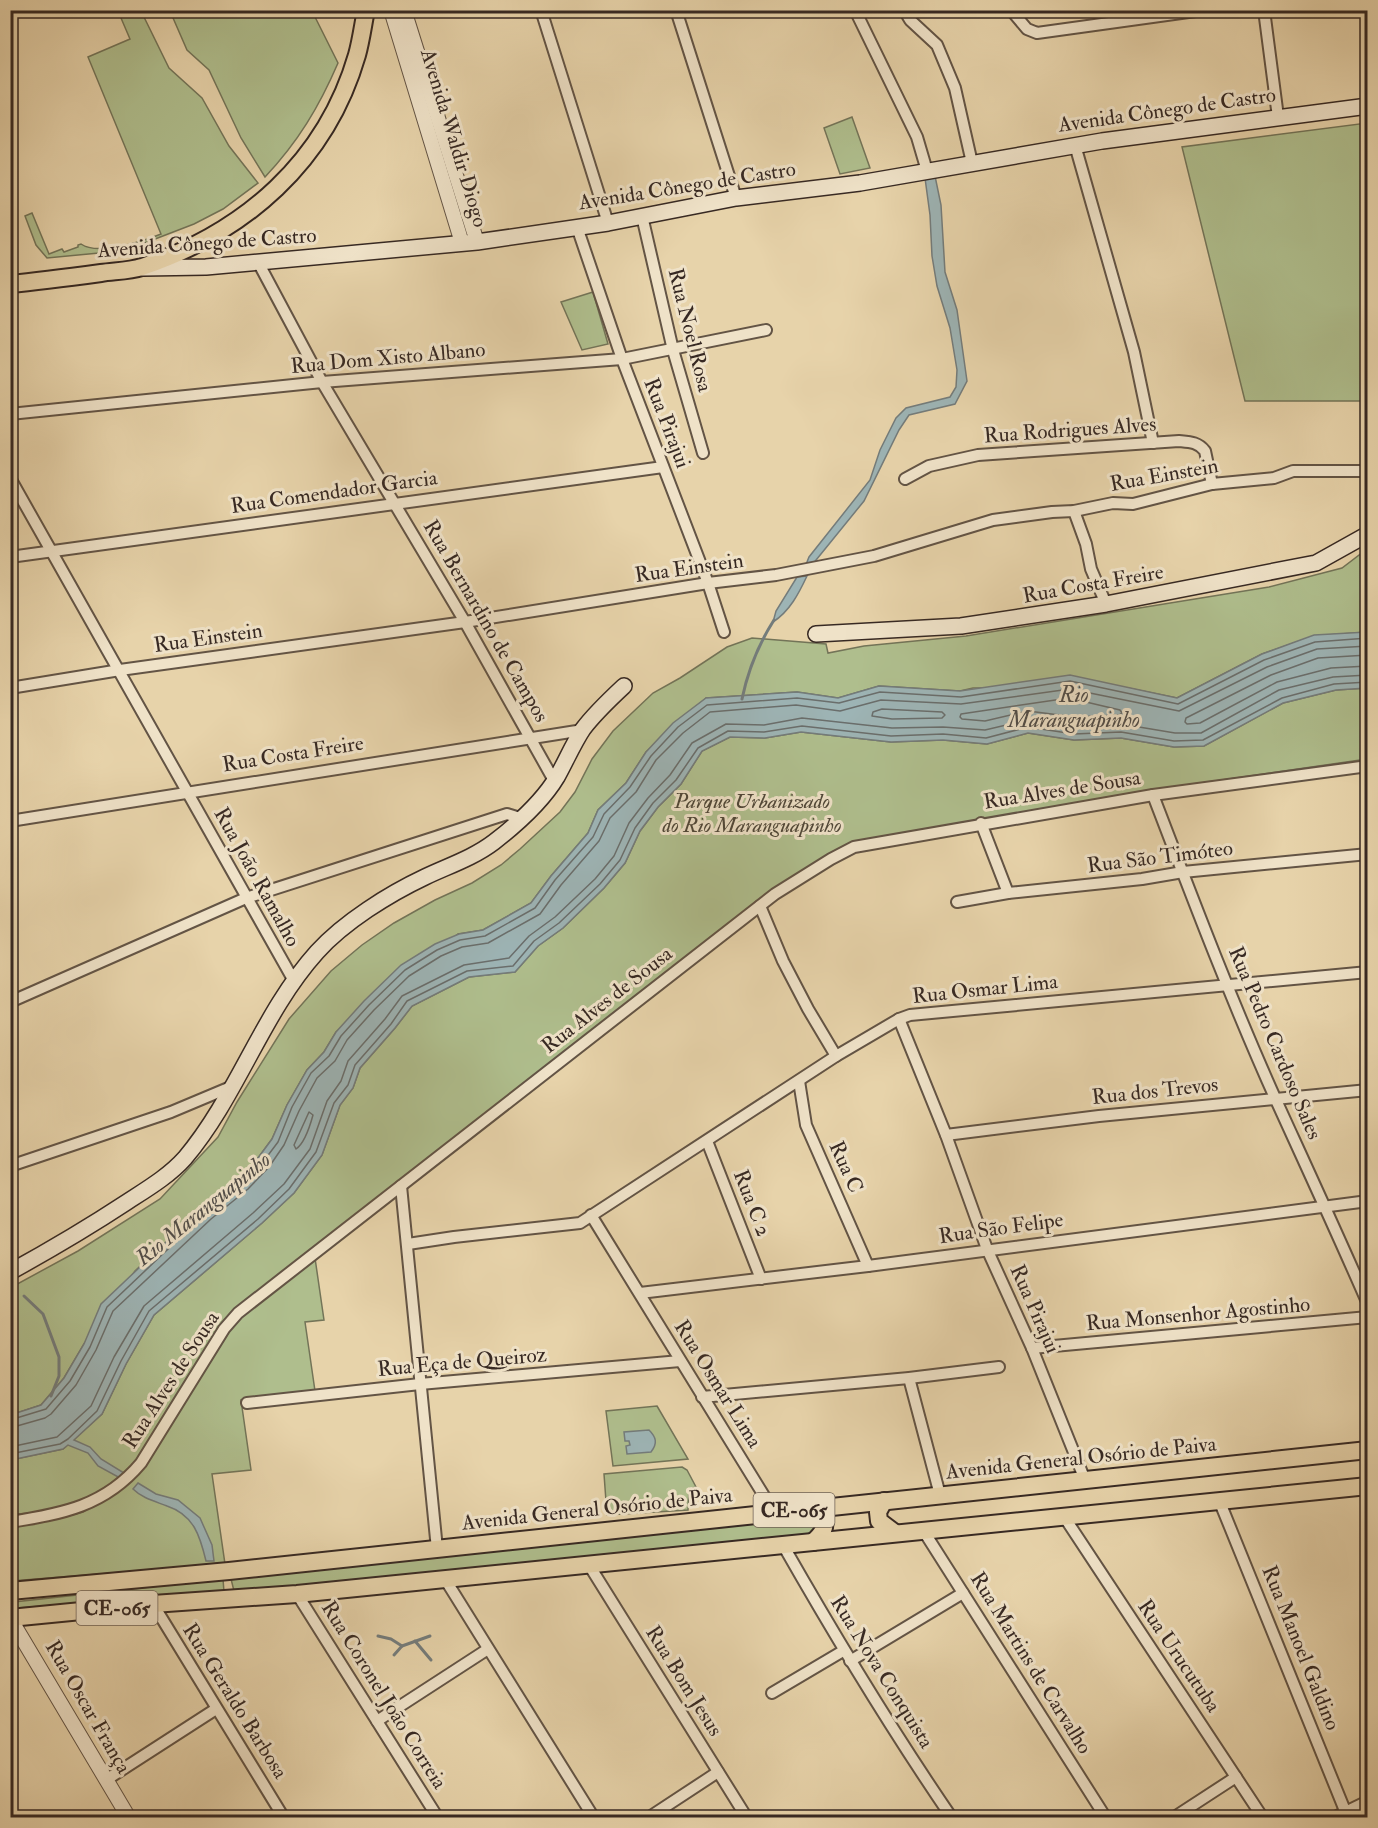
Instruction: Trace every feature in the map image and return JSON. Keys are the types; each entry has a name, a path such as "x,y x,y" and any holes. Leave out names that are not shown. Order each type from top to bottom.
{"main road":[{"path":"140,268 208,238 251,212 279,187 311,150 338,103 357,55 366,10"},
{"name":"Avenida Cônego de Castro","path":"10,284 140,268 206,267 470,242 608,223 736,198 816,189 1075,145 1368,106"},
{"name":"Rua Costa Freire","path":"816,634 961,626 1106,604 1316,563 1368,534"},
{"path":"10,1272 81,1232 153,1185 184,1159 213,1120 294,981 318,951 349,924 393,895 466,859 493,842 542,796 555,779 583,730 599,710 624,686"},
{"name":"Avenida General Osório de Paiva","path":"10,1591 229,1571 1368,1450"},
{"name":"CE-065","path":"11,1618 153,1604 297,1594 1063,1515 1366,1489"},
{"path":"884,1502 878,1512 879,1521 895,1533"},
{"path":"810,1509 822,1515 825,1524 822,1532 813,1542"},
{"path":"229,1571 225,1584 231,1599"}],"street":[{"name":"Avenida Waldir Diogo","path":"391,10 427,101"},
{"name":"Avenida Waldir Diogo","path":"404,10 427,101 470,242"},
{"path":"541,10 608,223"},
{"path":"676,10 736,198"},
{"path":"855,10 916,137 927,171"},
{"path":"904,10 910,20 937,45 955,88 972,164"},
{"path":"1011,10 1030,32 1037,33 1203,10"},
{"path":"1264,10 1278,117"},
{"path":"1075,145 1134,352 1153,443"},
{"name":"Rua Noel Rosa","path":"642,216 673,350 703,453"},
{"name":"Rua Pirajui","path":"577,226 622,359 708,583 724,632"},
{"name":"Rua Bernardino de Campos","path":"258,262 322,382 396,503 555,779"},
{"name":"Rua Dom Xisto Albano","path":"10,414 322,382 622,359 766,330"},
{"name":"Rua Rodrigues Alves","path":"906,479 929,466 978,455 1179,441 1199,444 1205,451 1212,484"},
{"name":"Rua Comendador Garcia","path":"10,557 663,467"},
{"name":"Rua Einstein","path":"10,688 120,670 465,622 708,583 776,575 874,556 993,520 1052,512 1074,512 1113,503 1133,504 1212,484 1274,478 1293,471 1368,471"},
{"name":"Rua João Ramalho","path":"10,478 294,981"},
{"path":"1074,512 1086,543 1091,569 1106,604"},
{"name":"Rua Costa Freire","path":"10,821 583,730"},
{"name":"Rua Alves de Sousa","path":"10,1522 56,1515 82,1507 118,1485 141,1463 224,1329 238,1313 760,906 821,865 854,847 981,823 1153,795 1368,766"},
{"name":"Rua Pedro Cardoso Sales","path":"1153,795 1228,985 1368,1304"},
{"path":"10,1002 246,898 507,814 520,818"},
{"path":"981,823 1008,893"},
{"name":"Rua São Timóteo","path":"957,902 1008,893 1368,854"},
{"path":"760,906 783,961 836,1056"},
{"name":"Rua Osmar Lima","path":"408,1244 580,1223 836,1056 899,1019 910,1015 1368,972"},
{"name":"Rua Pirajui","path":"899,1019 946,1135 987,1249 1032,1348 1085,1480"},
{"name":"Rua C","path":"799,1081 806,1125 868,1266"},
{"path":"10,1166 171,1112 233,1086"},
{"name":"Rua dos Trevos","path":"946,1135 1099,1116 1368,1090"},
{"name":"Rua C 2","path":"707,1141 761,1279"},
{"path":"401,1186 437,1549"},
{"name":"Rua São Felipe","path":"639,1293 868,1266 1368,1201"},
{"name":"Rua Osmar Lima","path":"591,1215 774,1512"},
{"name":"Rua Monsenhor Agostinho","path":"1032,1348 1368,1317"},
{"name":"Rua Eça de Queiroz","path":"247,1403 420,1384 680,1361"},
{"path":"702,1396 909,1378 999,1367"},
{"path":"909,1378 940,1496"},
{"name":"Rua Manoel Galdino","path":"1219,1500 1347,1814"},
{"name":"Rua Urucutuba","path":"1063,1515 1263,1818"},
{"name":"Rua Martins de Carvalho","path":"923,1530 1106,1818"},
{"name":"Rua Nova Conquista","path":"783,1545 846,1656 952,1818"},
{"name":"Rua Bom Jesus","path":"589,1565 747,1818"},
{"path":"445,1579 594,1818"},
{"path":"772,1694 963,1593"},
{"name":"Rua Coronel João Correia","path":"297,1594 438,1818"},
{"name":"Rua Geraldo Barbosa","path":"153,1604 284,1818"},
{"name":"Rua Oscar França","path":"11,1618 129,1818"},
{"path":"377,1721 488,1649"},
{"path":"106,1780 216,1709"},
{"path":"648,1818 718,1772"},
{"path":"1173,1818 1236,1777"},
{"path":"1334,1818 1347,1814 1368,1801"}],"green space":[{"path":"118,11 141,11 169,68 202,98 229,146 258,183 223,209 194,224 137,246 99,253 47,258 36,245 25,216 32,213 49,254 62,249 64,252 81,244 98,248 121,246 161,234 88,57 130,39"},
{"path":"170,11 312,11 338,63 307,123 288,151 265,177 241,138 209,70 187,50"},
{"path":"852,117 870,168 840,174 824,128"},
{"path":"1367,123 1367,401 1245,401 1182,147"},
{"path":"593,292 608,344 582,350 561,302"},
{"name":"Parque Urbanizado do Rio Maranguapinho","path":"1367,549 1367,632 1314,636 1262,654 1177,698 1128,688 973,688 960,691 879,686 838,698 797,692 706,698 646,752 626,783 598,810 588,833 531,903 483,930 458,934 336,1032 324,1052 307,1070 287,1105 272,1139 258,1158 238,1179 202,1208 135,1271 84,1344 64,1378 41,1405 11,1415 10,1288 78,1251 160,1199 218,1137 289,1019 331,971 362,945 394,923 472,883 501,865 520,849 560,812 575,792 592,759 613,731 653,693 727,647 752,638 826,644 828,653 864,646 966,636 1269,587 1342,568"},
{"name":"Parque Urbanizado do Rio Maranguapinho","path":"1367,688 1367,759 1138,792 855,844 772,891 246,1300 225,1319 137,1460 111,1484 72,1506 11,1515 10,1460 63,1449 102,1414 126,1364 154,1315 294,1193 322,1155 340,1105 353,1088 360,1068 412,1006 469,977 515,972 538,946 563,928 604,888 625,863 640,831 658,807 681,784 702,751 730,737 765,738 801,732 891,742 943,740 987,744 1028,733 1074,740 1121,738 1174,747 1204,746 1283,703 1336,690"},
{"path":"315,1258 324,1320 305,1322 315,1391 241,1400 251,1470 212,1474 225,1564 11,1581 11,1529 32,1522 57,1519 83,1512 133,1479 148,1461 234,1324"},
{"path":"657,1406 688,1459 613,1466 606,1411"},
{"path":"682,1467 687,1470 696,1487 689,1489 688,1510 607,1515 604,1474"},
{"path":"813,1515 820,1521 813,1535 319,1585 234,1591 231,1579"},
{"path":"223,1579 224,1592 17,1608 14,1602"}],"water":[{"path":"935,176 941,205 945,272 957,310 967,381 955,404 909,415 899,430 864,501 812,565 805,567 809,557 870,480 880,450 896,418 906,408 950,397 956,387 957,370 950,328 937,286 932,256 925,178"},
{"path":"807,576 789,607 773,622 776,611 797,577"},
{"name":"Rio Maranguapinho","path":"1367,632 1367,688 1336,690 1283,703 1204,746 1174,747 1121,738 1074,740 1028,733 987,744 943,740 891,742 801,732 765,738 730,737 702,751 681,784 658,807 640,831 625,863 604,888 563,928 538,946 515,972 469,977 412,1006 360,1068 353,1088 340,1105 322,1155 294,1193 154,1315 126,1364 102,1414 74,1440 90,1447 101,1459 124,1473 120,1478 98,1466 88,1453 68,1445 63,1449 11,1460 10,1415 41,1405 64,1378 84,1344 101,1304 258,1158 272,1139 287,1105 307,1070 324,1052 336,1032 364,1001 401,965 435,944 459,934 483,930 531,903 588,833 598,810 626,783 646,752 673,723 706,698 797,692 838,698 879,686 960,691 1070,675 1177,698 1262,654 1314,635"},
{"path":"649,1430 655,1440 655,1446 651,1452 627,1454 626,1446 630,1445 629,1441 625,1441 624,1432"},
{"path":"138,1483 156,1494 178,1500 200,1518 212,1545 214,1561 206,1561 198,1535 190,1521 176,1510 137,1492 133,1489"}],"waterway":[{"path":"742,699 754,658 774,620"},
{"path":"24,1296 43,1314 59,1357 59,1376 51,1396"},
{"path":"378,1636 391,1639 402,1646 394,1655"},
{"path":"402,1646 430,1636"},
{"path":"415,1641 431,1660"}]}
